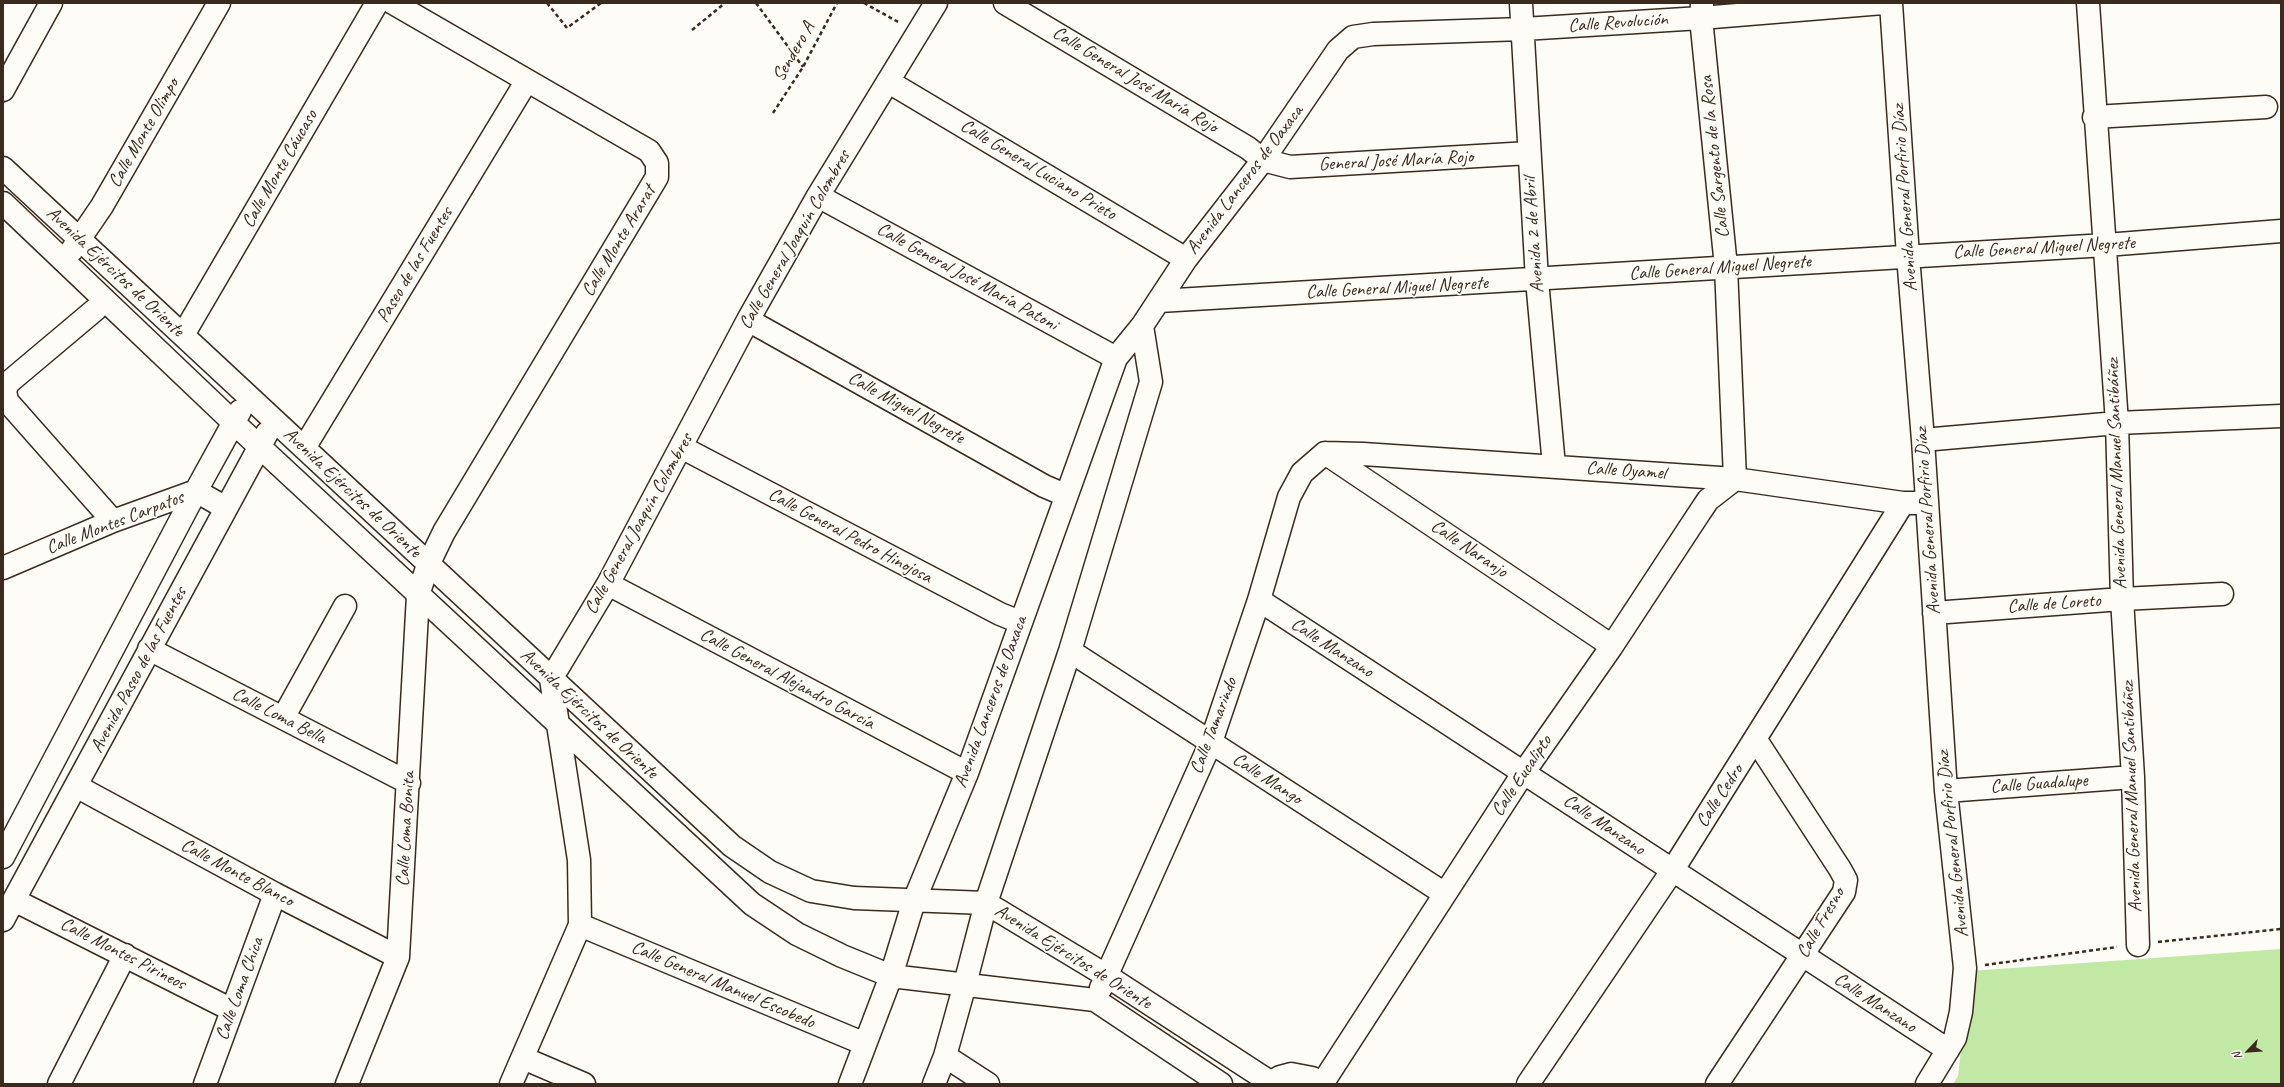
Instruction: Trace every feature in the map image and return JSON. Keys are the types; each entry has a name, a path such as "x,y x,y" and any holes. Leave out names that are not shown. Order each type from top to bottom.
{"street":[{"path":"3,90 51,3"},
{"name":"Calle Monte Olimpo","path":"64,260 81,240 219,3"},
{"name":"Calle Monte Cáucaso","path":"183,335 377,3"},
{"name":"Calle Monte Ararat","path":"393,3 526,82 649,151 658,163 657,177 444,532 428,565"},
{"name":"Calle General Joaquín Colombres","path":"551,679 608,584 748,320 818,196 936,3"},
{"name":"Calle General José María Rojo","path":"1005,3 1248,148 1263,160"},
{"name":"Avenida 2 de Abril","path":"1521,3 1537,280 1554,466"},
{"name":"Calle Revolución","path":"1353,37 1373,34 1523,29 1702,11 1883,3"},
{"name":"Avenida General Porfirio Díaz","path":"1891,3 1908,256 1923,440 1946,791 1965,968 1961,1012 1951,1044 1927,1084"},
{"name":"Avenida General Manuel Santibáñez","path":"2088,3 2094,117 2106,245 2117,423 2122,599 2133,777 2138,945"},
{"name":"Calle Sargento de la Rosa","path":"1702,11 1726,267 1735,479"},
{"name":"Avenida Lanceros de Oaxaca","path":"850,1084 891,976 914,902 967,773 1065,495 1116,358 1159,302 1186,259 1263,160 1338,50 1353,37"},
{"name":"Paseo de las Fuentes","path":"304,448 526,82"},
{"name":"Calle General Luciano Prieto","path":"889,82 1186,259"},
{"path":"2094,117 2266,108"},
{"name":"General José María Rojo","path":"1263,160 1290,167 1529,153"},
{"name":"Avenida Ejércitos de Oriente","path":"3,168 428,565 732,846 770,872 811,891 854,898 914,902 986,903 1107,976 1271,1083"},
{"name":"Calle General José María Patoni","path":"818,196 1116,358"},
{"name":"Avenida Ejércitos de Oriente","path":"3,203 234,423 752,904 798,934 842,956 891,976 1095,1000 1221,1084"},
{"name":"Calle General Miguel Negrete","path":"1159,302 2106,245 2281,231"},
{"path":"104,299 96,309 8,383 5,391 7,401 113,521"},
{"name":"Calle Miguel Negrete","path":"748,320 1065,495"},
{"path":"934,1084 944,1056 965,984 986,903 1070,651 1151,382 1142,326"},
{"name":"Avenida Paseo de las Fuentes","path":"3,857 248,396"},
{"path":"1923,440 2117,423 2281,416"},
{"name":"Avenida Paseo de las Fuentes","path":"3,920 274,420"},
{"name":"Calle General Pedro Hinojosa","path":"681,447 1000,614 1020,622"},
{"name":"Calle Oyamel","path":"1325,453 1364,454 1554,466 1735,479 1903,503 1926,502"},
{"name":"Calle Tamarindo","path":"1095,1000 1211,742 1259,600 1289,497 1302,473 1325,453"},
{"name":"Calle Naranjo","path":"1325,453 1612,646"},
{"name":"Calle Eucalipto","path":"1322,1084 1524,772 1612,646 1708,500 1735,479"},
{"name":"Calle Montes Carpatos","path":"3,568 113,521 196,492 226,508"},
{"name":"Calle Cedro","path":"1528,1084 1672,871 1756,740 1903,503"},
{"name":"Calle Loma Bonita","path":"347,1084 398,957 409,782 418,595 428,565"},
{"name":"Calle General Alejandro García","path":"608,584 967,773"},
{"name":"Calle de Loreto","path":"1934,613 2122,599 2222,594"},
{"name":"Calle Manzano","path":"1259,600 1803,956 1951,1044"},
{"path":"283,718 345,606"},
{"name":"Calle Loma Bella","path":"149,650 409,782"},
{"name":"Calle Mango","path":"1070,651 1445,894"},
{"path":"511,1084 580,925 579,860 551,679"},
{"name":"Calle Fresno","path":"1717,1084 1844,892 1846,880 1840,868 1756,740"},
{"name":"Calle Guadalupe","path":"1946,791 2133,777"},
{"name":"Calle Monte Blanco","path":"76,786 275,894 398,957"},
{"name":"Calle Loma Chica","path":"205,1084 275,894"},
{"name":"Calle Montes Pirineos","path":"14,900 232,1010"},
{"name":"Calle General Manuel Escobedo","path":"580,925 865,1044"},
{"path":"60,1084 125,955"},
{"path":"944,1056 988,1084"},
{"path":"523,1058 584,1084"},
{"path":"1271,1083 1280,1077 1302,1074 1322,1084"}],"path":[{"path":"547,3 567,28 601,3"},
{"path":"692,30 725,3"},
{"path":"756,3 803,67"},
{"name":"Sendero A","path":"773,113 803,67 837,3"},
{"path":"864,3 918,33"}],"green space":[{"path":"2281,949 2281,1084 1953,1084 1958,1076 1970,971"}]}
